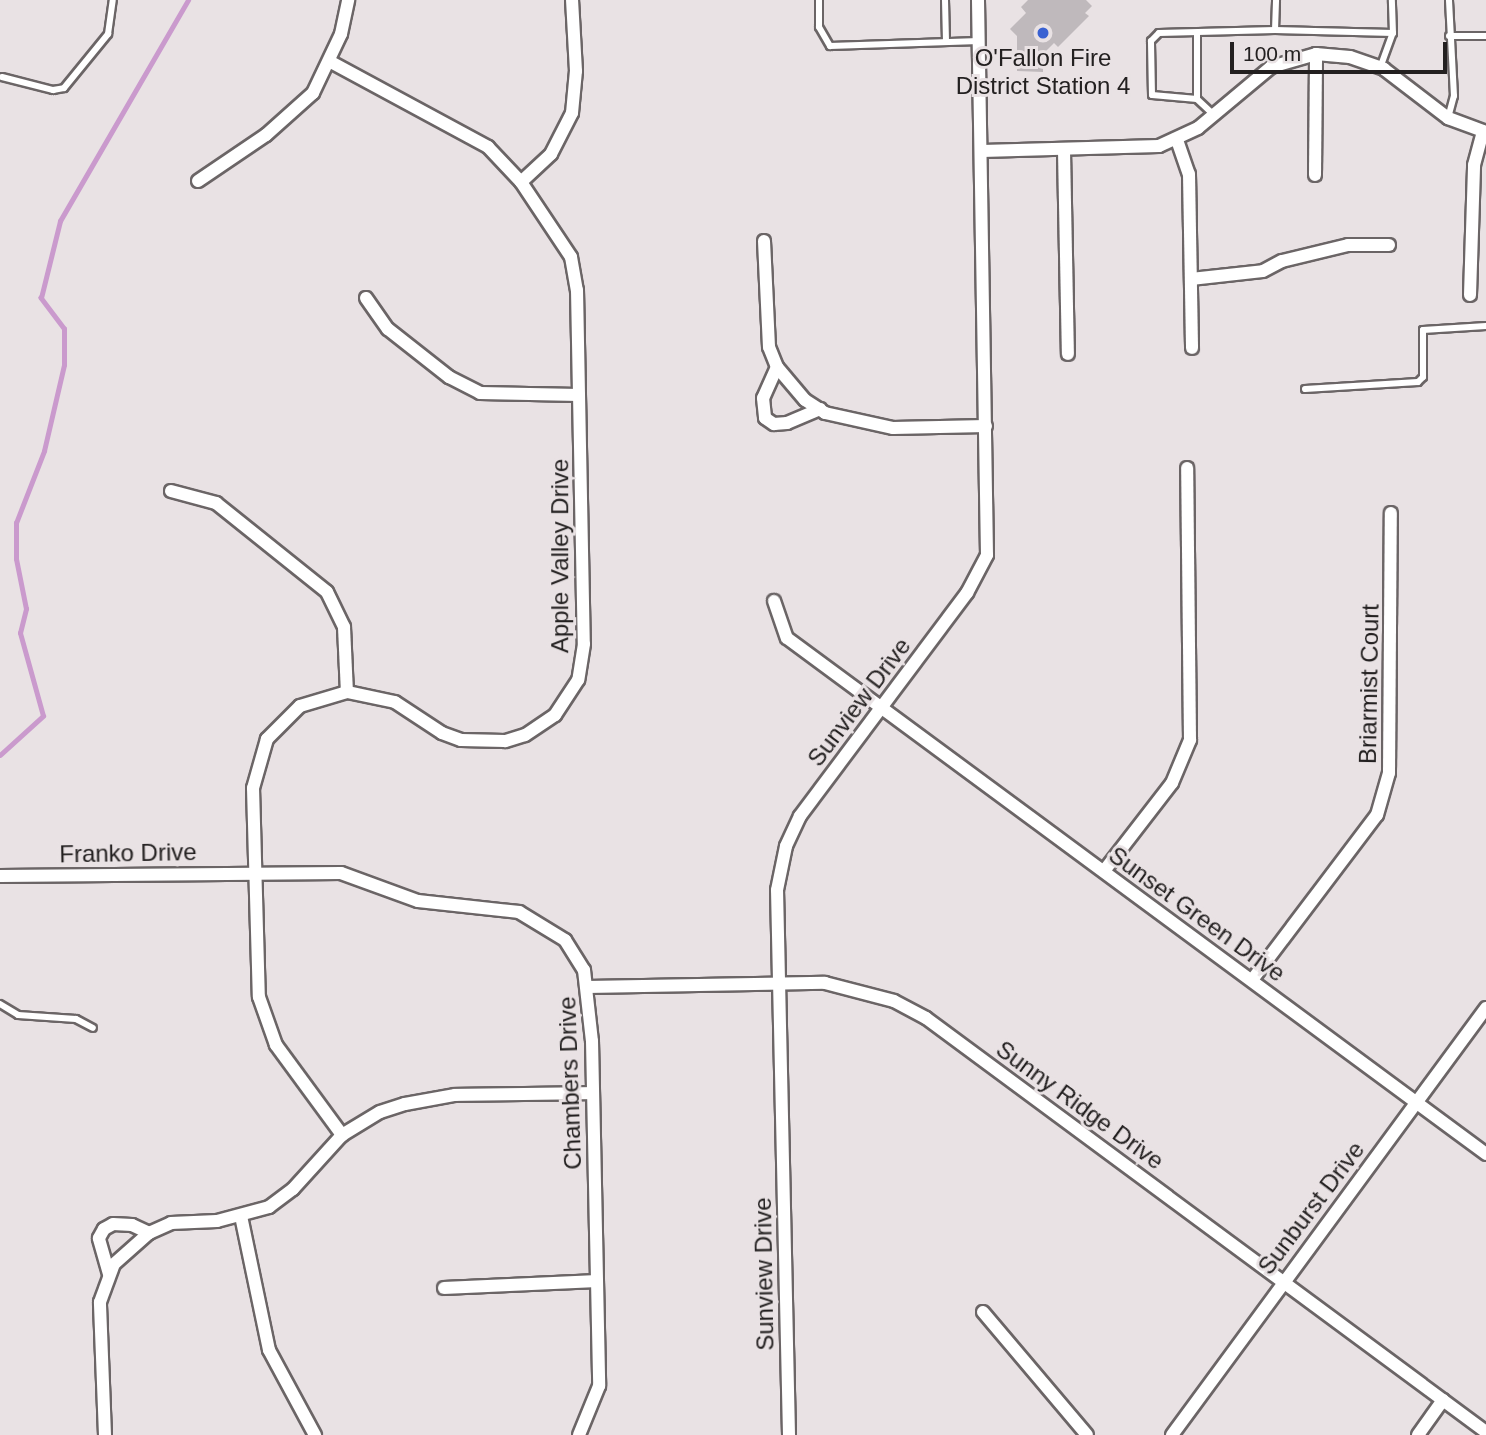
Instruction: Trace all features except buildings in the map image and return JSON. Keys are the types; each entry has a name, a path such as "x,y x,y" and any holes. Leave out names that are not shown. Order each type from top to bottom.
{"street":[{"path":"198,181 266,135 313,93 329,61 348,0"},
{"path":"520,181 551,154 572,113 576,71 572,0"},
{"name":"Sunview Drive","path":"789,1435 777,890 786,846 800,816 967,593 987,555 978,0"},
{"path":"1315,54 1315,175"},
{"path":"982,151 1135,150 1177,140 1214,114 1271,67 1315,54 1350,57 1380,68 1448,118 1484,131 1474,165 1470,295"},
{"name":"Apple Valley Drive","path":"329,61 465,131 488,147 520,181 571,257 577,290 584,645 578,680 563,704 525,735 478,743 442,733 395,702 347,692 300,706 267,739 253,788 257,980 262,1013 276,1045 342,1135"},
{"path":"1177,140 1189,174 1192,348"},
{"path":"1064,151 1068,354"},
{"path":"764,241 767,335 777,368 805,400 820,409 893,428 986,426"},
{"path":"1192,279 1263,271 1282,261 1348,245 1389,245"},
{"path":"366,298 388,329 449,377 480,393 579,396"},
{"path":"777,368 763,398 765,418 774,424 787,423 820,409"},
{"path":"1104,871 1172,783 1190,740 1187,468"},
{"path":"171,491 216,503 327,592 344,627 347,692"},
{"name":"Briarmist Court","path":"1252,980 1377,814 1390,773 1391,513"},
{"name":"Sunset Green Drive","path":"774,601 787,638 1486,1154"},
{"name":"Franko Drive","path":"0,876 256,872"},
{"name":"Chambers Drive","path":"256,872 341,873 430,904 519,912 565,940 584,971 593,1093 599,1386 585,1432"},
{"name":"Sunny Ridge Drive","path":"587,987 778,984 846,986 894,1001 926,1017 1486,1432"},
{"name":"Sunburst Drive","path":"1172,1435 1283,1280 1486,1009"},
{"path":"105,1435 100,1302 109,1274 149,1233 182,1221 241,1216 269,1207 293,1189 342,1135 380,1112 436,1097 593,1093"},
{"path":"241,1216 269,1350 315,1435"},
{"path":"109,1274 99,1238 104,1229 113,1223 132,1225 149,1233"},
{"path":"444,1288 481,1283 597,1281"},
{"path":"983,1312 1087,1435"},
{"path":"1418,1435 1443,1400"}],"lane":[{"path":"2,77 53,90 64,88 108,34 113,0"},
{"path":"819,0 819,27 830,46 979,41"},
{"path":"945,0 946,42"},
{"path":"1275,30 1276,0"},
{"path":"1380,68 1392,33 1392,0"},
{"path":"1448,118 1454,96 1449,0"},
{"path":"1214,114 1197,99 1152,95 1151,41 1159,33 1275,30 1392,33"},
{"path":"1197,33 1197,99"},
{"path":"1449,36 1486,36"},
{"path":"1305,389 1418,382 1423,377 1423,330 1486,326"},
{"path":"0,1004 19,1015 76,1019 93,1028"}],"waterway":[{"path":"0,755 43,716 20,633 26,609 16,559 16,523 44,451 64,365 64,329 41,298 60,221 188,0"}],"place":[{"name":"O'Fallon Fire District Station 4","path":"1043,33"}]}
